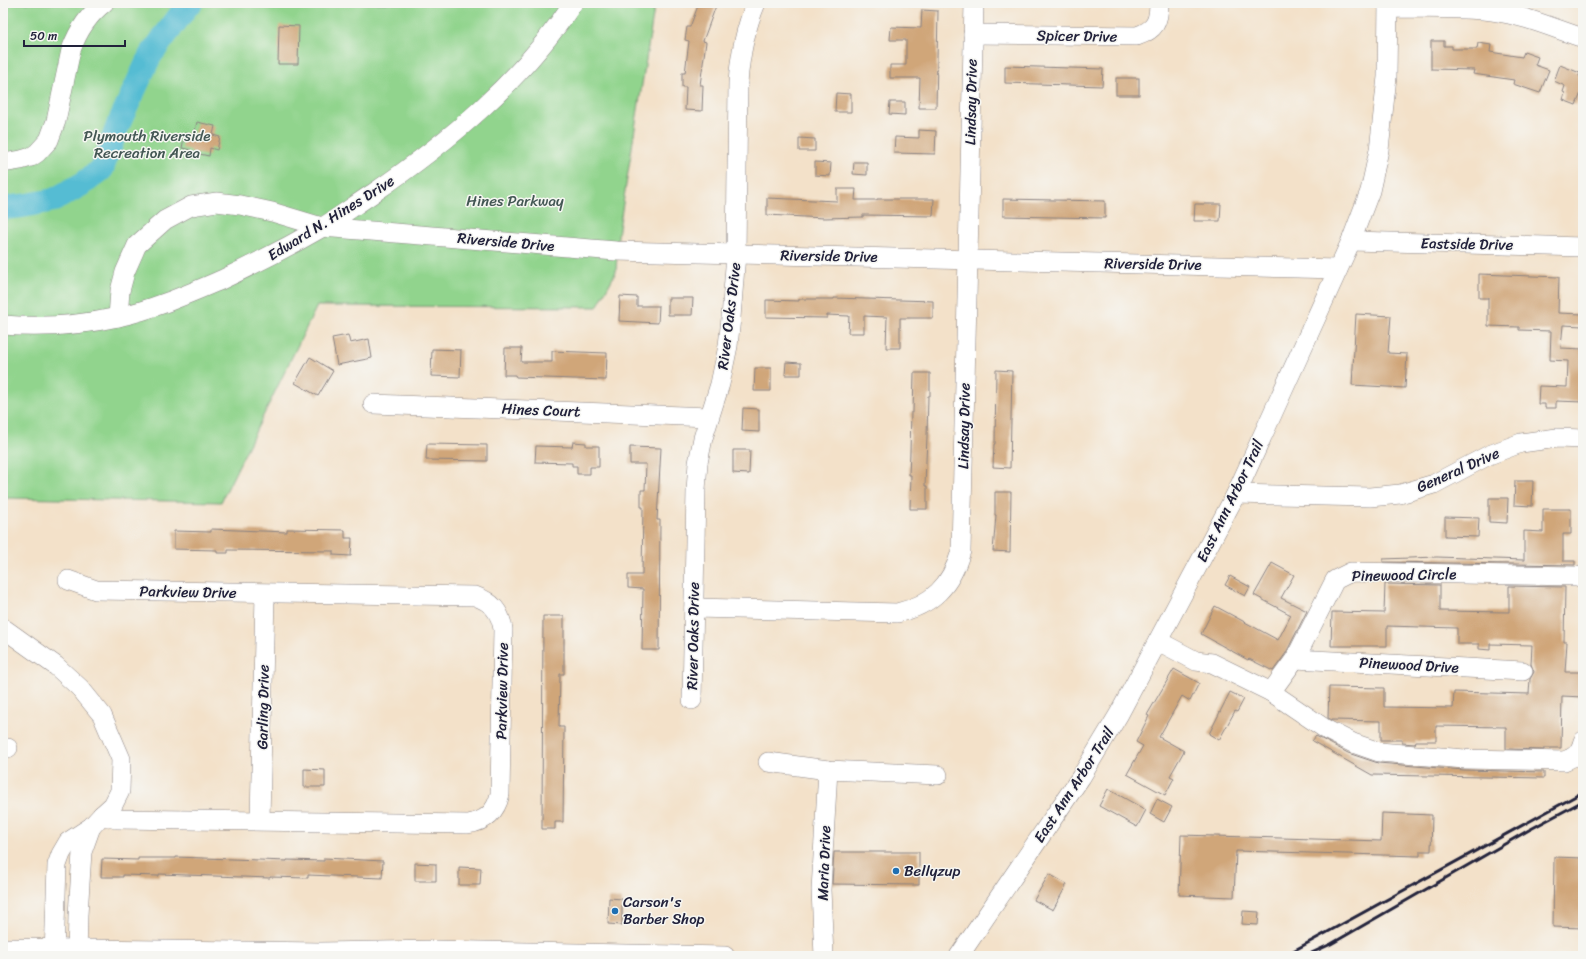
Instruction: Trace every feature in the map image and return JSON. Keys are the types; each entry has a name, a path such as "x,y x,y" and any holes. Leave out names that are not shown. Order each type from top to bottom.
{"street":[{"path":"3,163 31,157 37,153 49,140 56,121 71,50 75,39 90,16 104,3"},
{"name":"Edward N. Hines Drive","path":"3,325 50,325 118,317 158,306 262,261 322,227 407,170 474,116 497,94 533,55 573,3"},
{"name":"River Oaks Drive","path":"692,700 696,490 698,464 709,417 720,384 728,346 736,254 738,83 740,59 745,35 756,3"},
{"name":"Lindsay Drive","path":"694,608 897,613 922,605 933,597 944,587 957,564 961,551 974,3"},
{"name":"Spicer Drive","path":"973,34 1137,36 1146,33 1157,22 1160,3"},
{"path":"1388,6 1493,11 1532,20 1583,38"},
{"name":"East Ann Arbor Trail","path":"960,956 1081,777 1119,714 1236,494 1351,241 1370,191 1379,150 1387,77 1388,6"},
{"name":"Riverside Drive","path":"118,317 120,291 125,272 138,245 165,220 191,206 217,202 272,212 322,227 616,251 1338,268"},
{"name":"Eastside Drive","path":"1351,241 1583,247"},
{"name":"Hines Court","path":"373,404 709,417"},
{"name":"General Drive","path":"1236,494 1370,497 1400,494 1434,484 1489,455 1522,443 1557,438 1583,439"},
{"name":"Pinewood Circle","path":"1271,692 1295,659 1335,580 1352,572 1577,576 1583,578"},
{"name":"Parkview Drive","path":"68,580 96,590 265,594 475,596 485,599 494,607 501,618 503,629 500,786 498,802 491,814 478,822 468,824 116,819 96,821"},
{"name":"Garling Drive","path":"260,820 265,594"},
{"path":"3,628 56,666 80,688 102,715 121,759 120,791 113,805 96,821 68,842 60,854 57,865 54,952"},
{"path":"1160,637 1196,661 1212,663 1271,692 1327,730 1353,743 1379,752 1465,759 1564,761 1573,757 1580,751 1583,741"},
{"name":"Pinewood Drive","path":"1295,659 1523,671"},
{"path":"768,762 828,770 938,775"},
{"name":"Maria Drive","path":"824,956 821,890 828,770"},
{"path":"78,952 78,915 82,852 96,821"},
{"path":"3,948 54,952 321,952 436,950 725,956"}],"green space":[{"path":"3,3 655,3 618,235 616,272 597,307 317,306 221,502 3,498"}],"building":[{"path":"699,3 717,3 703,41 706,42 700,85 703,85 702,111 685,110 686,87 682,87 682,73 685,73 689,41 685,40 687,27 690,27"},
{"path":"922,10 938,11 936,108 919,108 920,78 890,78 890,65 906,65 906,40 890,40 891,27 921,28"},
{"path":"279,25 299,26 298,64 278,64"},
{"path":"1431,41 1444,41 1444,46 1452,46 1452,49 1477,49 1478,43 1491,45 1490,52 1522,57 1524,52 1538,57 1535,65 1549,70 1540,93 1513,84 1514,80 1473,74 1474,70 1431,69"},
{"path":"1560,65 1580,73 1579,76 1583,78 1583,88 1576,105 1563,100 1565,86 1554,81"},
{"path":"1005,66 1103,69 1102,86 1005,83"},
{"path":"1116,78 1139,78 1139,95 1116,95"},
{"path":"836,93 851,94 851,112 835,112"},
{"path":"890,102 905,102 905,115 889,114"},
{"path":"197,122 215,126 213,135 220,137 217,150 210,148 209,156 190,152 191,150 182,148 185,133 194,135"},
{"path":"919,130 936,131 935,154 894,153 895,137 919,138"},
{"path":"799,138 815,139 815,151 799,151"},
{"path":"815,162 831,163 830,176 815,175"},
{"path":"854,162 867,162 867,175 853,174"},
{"path":"837,189 856,189 855,200 934,199 933,216 863,215 863,217 824,218 767,215 767,198 837,201"},
{"path":"1003,199 1105,201 1105,218 1003,216"},
{"path":"1195,204 1221,204 1220,221 1194,221"},
{"path":"1479,274 1559,277 1558,313 1583,314 1583,326 1563,325 1561,348 1583,349 1583,402 1556,401 1556,408 1545,408 1545,404 1538,404 1539,386 1567,387 1568,361 1550,360 1551,331 1519,330 1519,327 1488,326 1488,298 1479,298"},
{"path":"620,296 637,297 637,306 659,306 658,323 619,321"},
{"path":"668,298 693,298 692,315 668,315"},
{"path":"834,298 933,301 933,318 900,318 900,348 886,348 887,317 864,316 864,333 848,333 849,316 827,315 827,318 766,317 766,300 799,301 799,299"},
{"path":"1356,314 1391,316 1388,353 1407,354 1405,388 1352,385"},
{"path":"348,335 350,343 369,339 372,358 337,365 332,338"},
{"path":"505,348 522,348 521,362 552,362 552,351 607,353 606,380 516,377 515,375 504,375"},
{"path":"432,349 461,350 460,377 431,376"},
{"path":"310,357 333,371 318,396 295,383"},
{"path":"786,362 801,363 801,375 785,375"},
{"path":"755,368 771,368 771,391 754,391"},
{"path":"996,370 1012,371 1010,468 993,467 995,444"},
{"path":"914,373 930,373 925,486 927,486 927,509 910,509 911,475 909,475"},
{"path":"743,408 759,409 759,432 742,431"},
{"path":"573,442 586,443 586,446 599,446 599,467 590,467 590,474 577,474 577,466 572,466 572,463 535,462 536,446 572,447"},
{"path":"427,444 487,445 487,461 426,460"},
{"path":"630,447 661,448 657,520 660,520 659,650 642,650 643,589 628,588 628,575 642,575 643,507 641,507 641,490 645,490 646,464 630,464"},
{"path":"733,450 750,450 749,474 733,473"},
{"path":"1515,481 1533,481 1532,506 1514,505"},
{"path":"995,492 1011,492 1010,552 993,551 996,515"},
{"path":"1489,498 1508,498 1507,523 1489,522"},
{"path":"1543,509 1571,509 1571,534 1563,534 1563,561 1575,561 1575,565 1383,562 1383,559 1437,557 1524,560 1524,531 1543,532"},
{"path":"1445,517 1479,518 1478,537 1445,536"},
{"path":"211,529 287,532 287,529 345,530 345,538 352,538 351,556 333,555 333,551 228,550 228,553 217,553 217,550 174,549 174,531 211,532"},
{"path":"1272,563 1294,575 1281,598 1307,611 1286,653 1273,671 1249,659 1248,660 1201,634 1215,606 1278,640 1291,615 1254,595"},
{"path":"1230,576 1250,587 1245,596 1225,585"},
{"path":"1385,584 1440,585 1440,611 1509,612 1509,586 1565,587 1564,642 1567,642 1565,672 1583,672 1583,697 1562,696 1561,748 1544,748 1544,750 1506,749 1506,727 1436,726 1436,741 1416,741 1415,744 1402,743 1402,740 1381,740 1381,721 1332,720 1328,718 1329,687 1384,688 1384,707 1453,708 1454,692 1529,694 1530,679 1534,672 1531,664 1532,645 1490,644 1490,650 1479,649 1479,644 1457,644 1457,628 1387,626 1387,646 1331,646 1332,612 1384,613"},
{"path":"543,616 564,616 564,674 560,674 559,727 564,727 563,822 555,822 555,829 542,829"},
{"path":"1174,669 1199,683 1190,701 1182,696 1159,737 1184,751 1170,776 1174,778 1165,795 1127,774 1143,746 1136,742 1149,716 1147,715"},
{"path":"1230,692 1244,699 1237,712 1235,711 1219,740 1209,734"},
{"path":"1316,736 1348,753 1378,763 1464,770 1544,772 1544,778 1372,775 1312,741"},
{"path":"304,769 325,770 325,787 304,787"},
{"path":"1108,789 1146,810 1137,827 1099,806"},
{"path":"1157,799 1172,807 1164,822 1150,814"},
{"path":"1382,813 1432,815 1431,851 1420,851 1420,856 1236,851 1234,897 1179,895 1181,835 1381,841"},
{"path":"834,852 919,852 919,885 832,884"},
{"path":"176,857 287,861 324,861 324,858 383,861 382,878 308,875 308,878 270,878 159,874 159,876 123,875 123,877 101,877 102,859 138,860 138,858"},
{"path":"1554,857 1583,858 1583,928 1553,927"},
{"path":"415,863 436,864 436,881 415,881"},
{"path":"459,867 481,868 480,885 459,885"},
{"path":"1049,874 1067,884 1053,910 1034,900"},
{"name":"Carson's Barber Shop","path":"609,898 622,899 622,925 608,924"},
{"path":"1243,911 1259,912 1258,925 1242,924"}],"waterway":[{"path":"3,208 54,200 84,183 102,169 118,125 150,56 187,6 191,3"}],"railway":[{"path":"1284,956 1583,792"},
{"path":"1305,956 1331,944 1529,830 1583,801"}],"place":[{"name":"Bellyzup","path":"896,871"},
{"name":"Carson's Barber Shop","path":"615,911"}],"park label":[{"name":"Plymouth Riverside Recreation Area","path":"147,144"},
{"name":"Hines Parkway","path":"515,201"}]}
